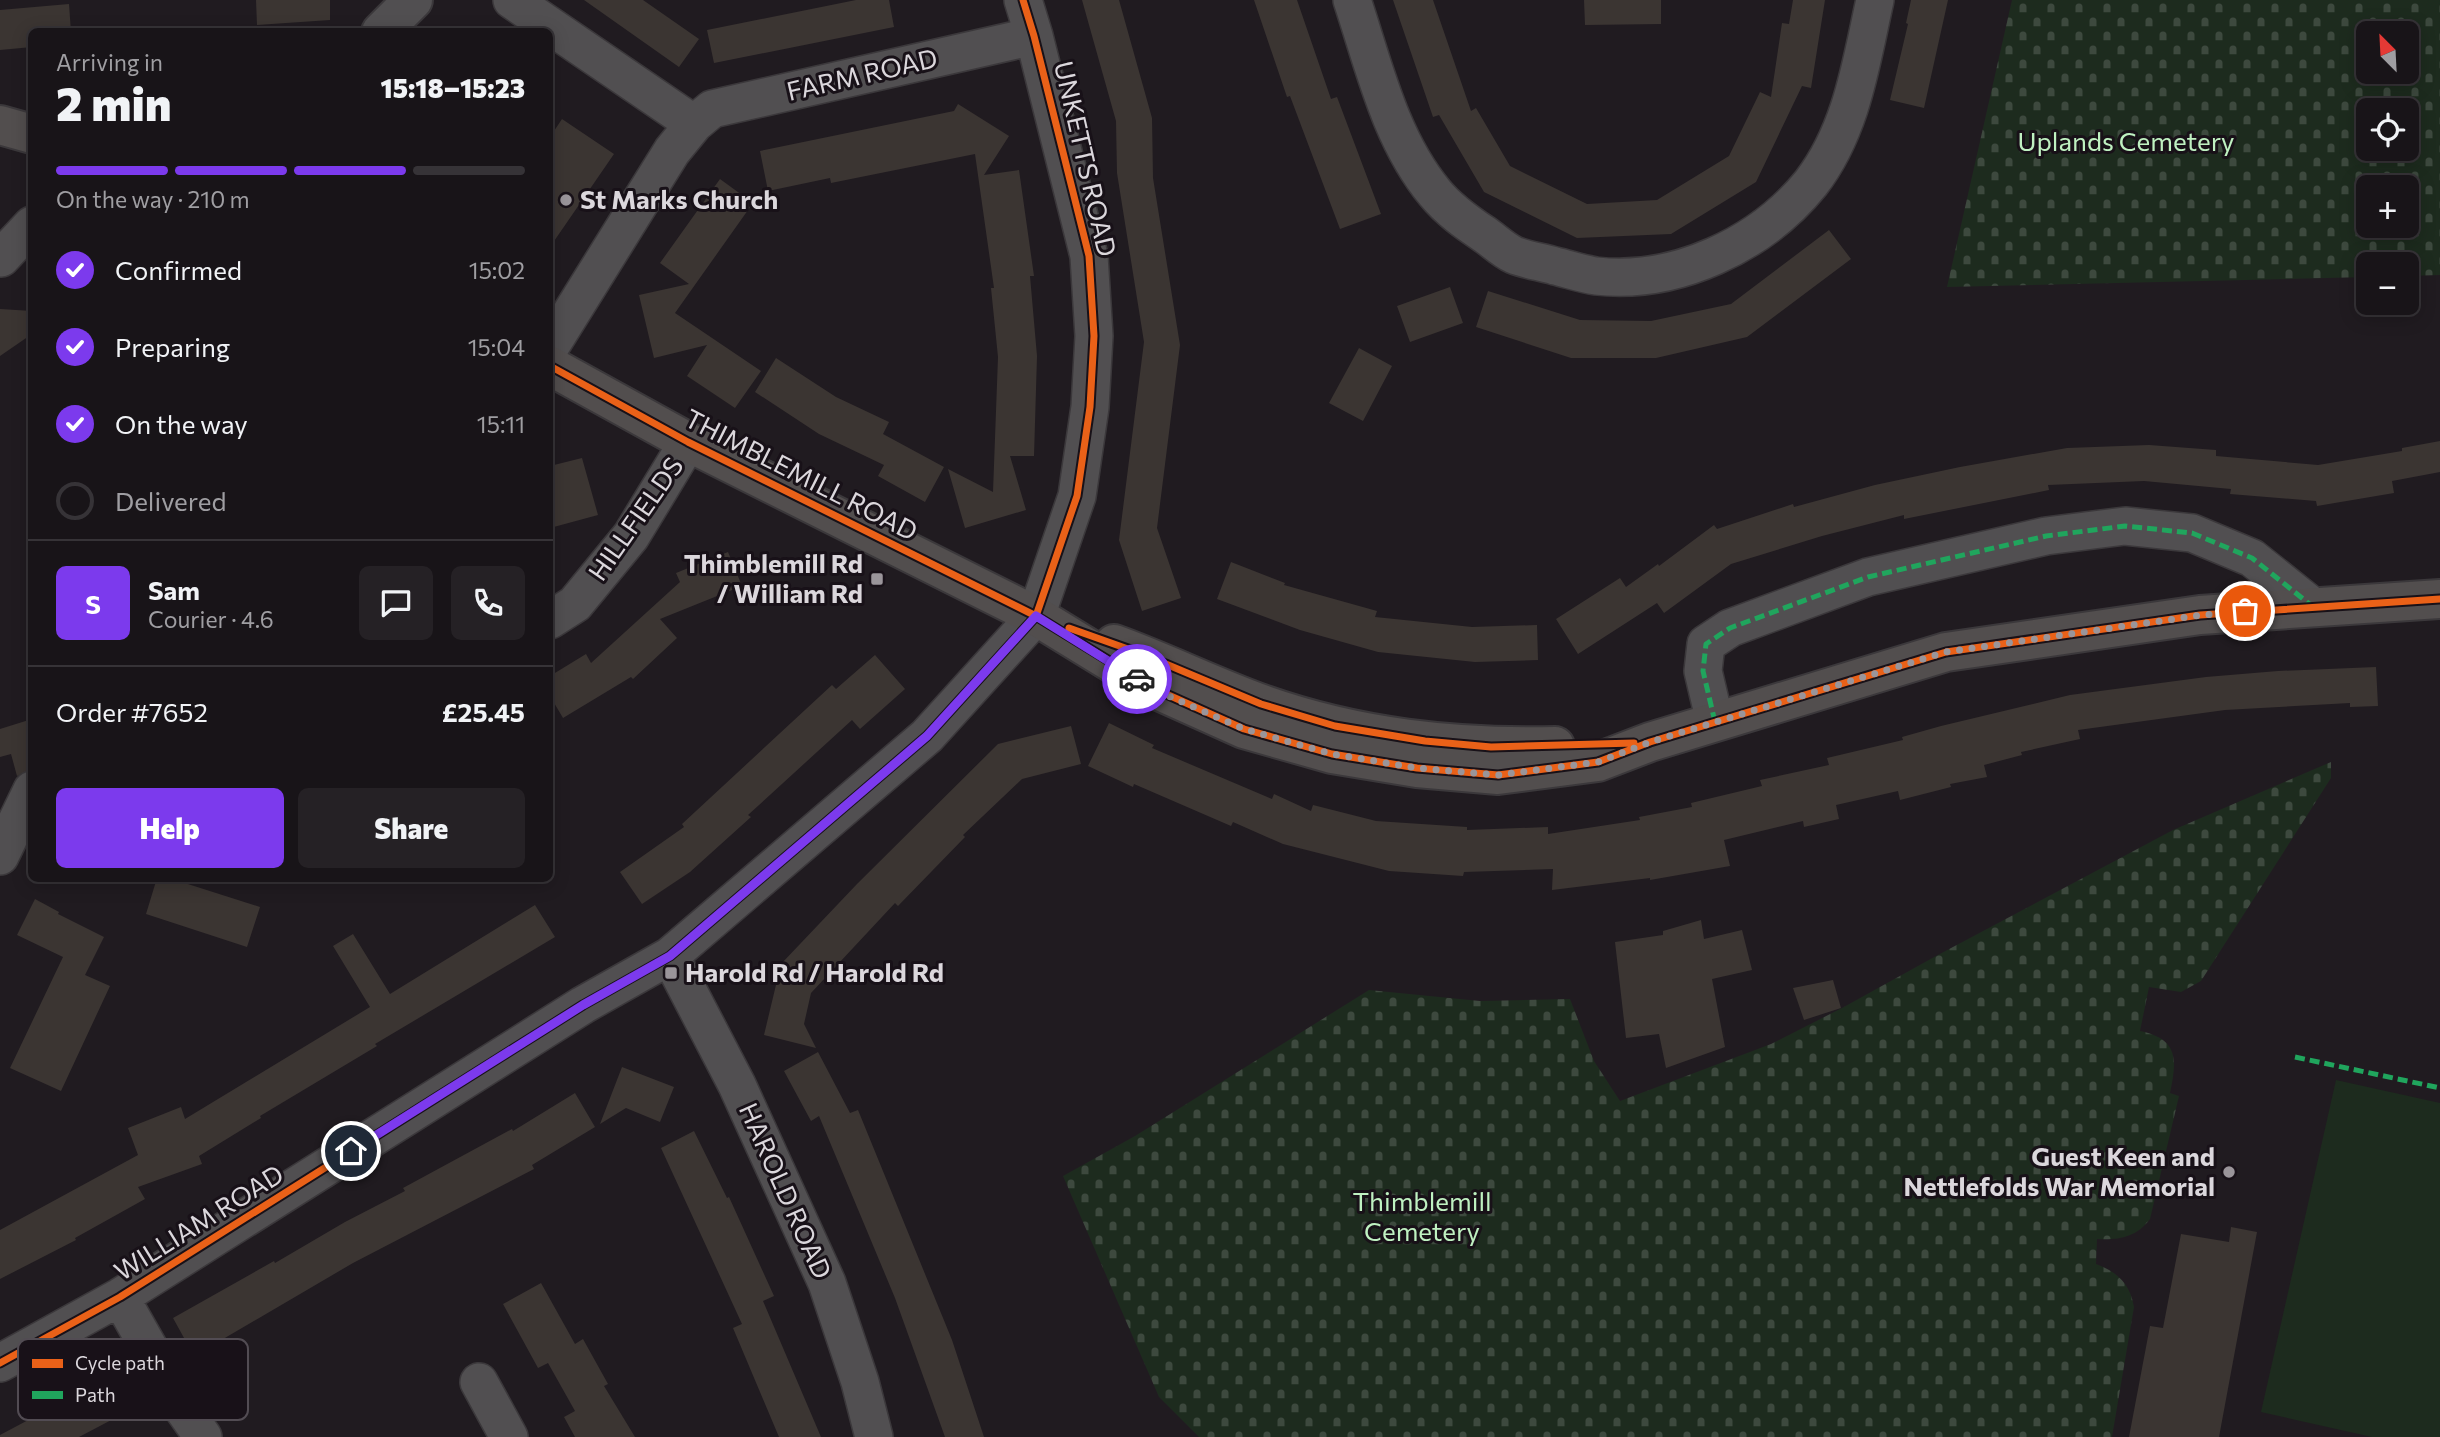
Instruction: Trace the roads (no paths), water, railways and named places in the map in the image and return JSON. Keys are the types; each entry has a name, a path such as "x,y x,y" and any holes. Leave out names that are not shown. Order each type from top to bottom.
{"main road":[{"path":"0,125 28,133"},
{"name":"THIMBLEMILL ROAD","path":"553,368 688,442 1036,616 1142,654 1261,704 1335,726 1425,741 1491,747 1650,742 1946,652 2200,615 2440,599"}],"street":[{"path":"385,28 413,0"},
{"path":"512,0 694,124"},
{"name":"UNKETTS ROAD","path":"1023,0 1089,256 1094,336 1090,407 1077,496 1036,616"},
{"path":"1352,0 1393,121 1415,165 1455,214 1514,255 1595,276 1644,276 1698,264 1738,244 1774,219 1810,183 1838,142 1856,90 1875,0"},
{"name":"FARM ROAD","path":"553,342 672,151 694,124 712,109 1034,36"},
{"path":"11,256 28,231"},
{"name":"HILLFIELDS","path":"553,618 575,604 631,536 688,442"},
{"path":"1715,722 1703,671 1706,644 1730,628 1868,578 2046,536 2125,526 2192,533 2252,558 2312,606"},
{"name":"WILLIAM ROAD","path":"44,1339 120,1297 583,1005 670,956 927,736 1036,616"},
{"path":"0,856 16,806"},
{"name":"HAROLD ROAD","path":"670,956 737,1085 827,1283 860,1382 874,1437"},
{"path":"120,1297 144,1339"},
{"name":"WILLIAM ROAD","path":"0,1363 18,1353"},
{"path":"479,1382 509,1437"},
{"path":"191,1420 203,1437"}],"place":[{"name":"St Marks Church","path":"566,200"},
{"name":"Thimblemill Rd / William Rd","path":"877,579"},
{"name":"Harold Rd / Harold Rd","path":"671,973"},
{"name":"Guest Keen and Nettlefolds War Memorial","path":"2229,1172"}],"park label":[{"name":"Uplands Cemetery","path":"2126,142"},
{"name":"Thimblemill Cemetery","path":"1422,1217"}]}
